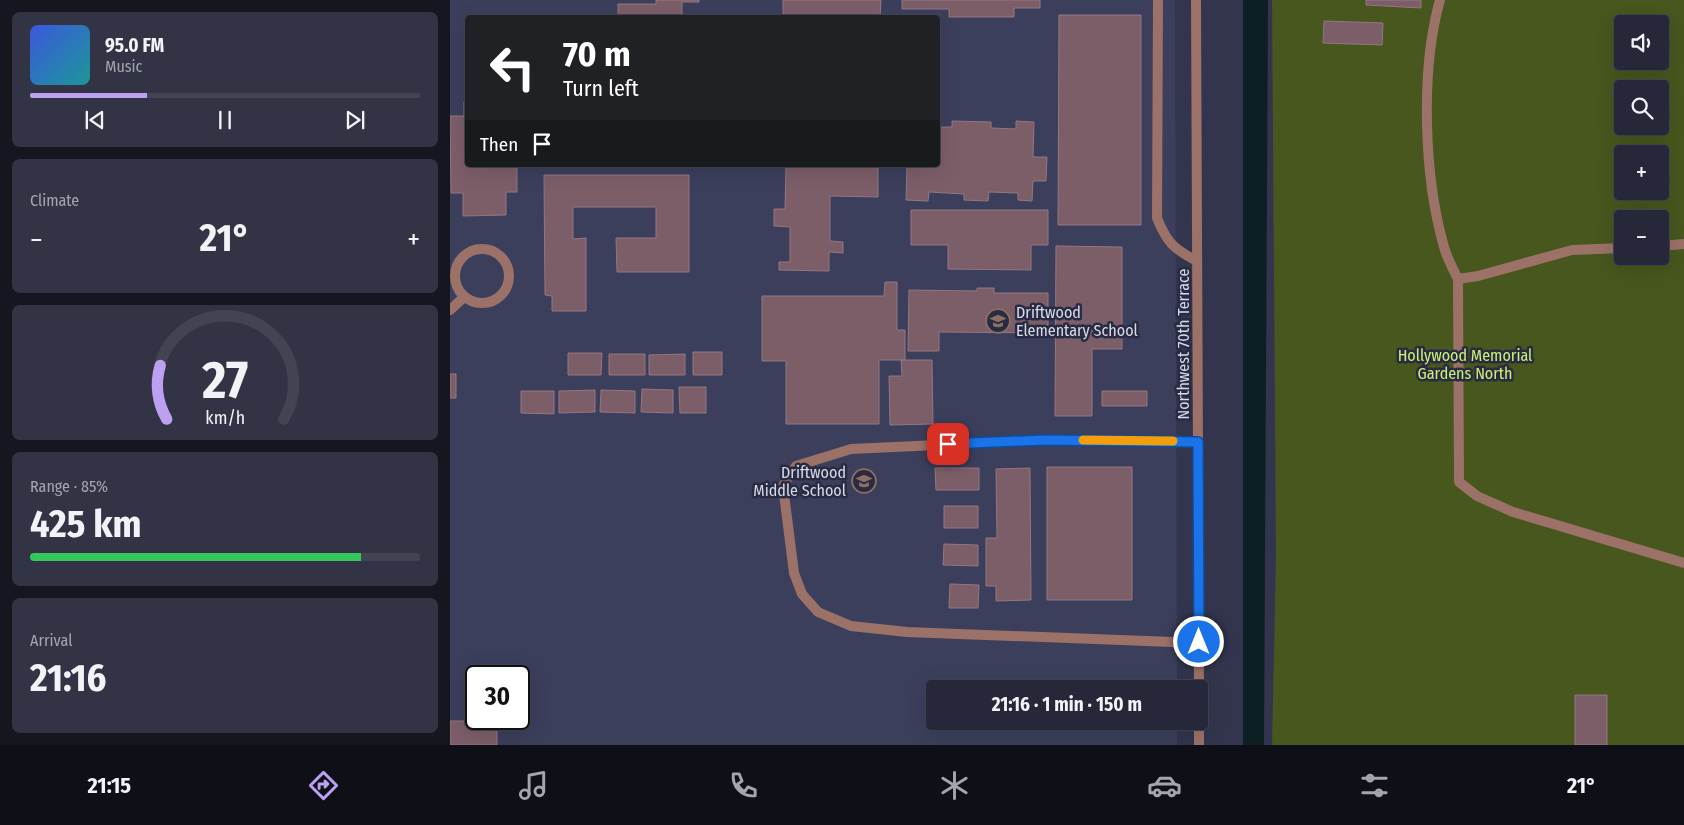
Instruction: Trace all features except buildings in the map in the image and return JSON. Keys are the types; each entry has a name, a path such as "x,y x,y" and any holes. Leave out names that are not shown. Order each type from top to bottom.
{"street":[{"path":"1158,0 1158,218 1164,236 1176,250 1197,262"},
{"name":"Northwest 70th Terrace","path":"1196,0 1199,680"},
{"path":"1440,0 1434,21 1429,66 1427,123 1435,207 1444,249 1458,279 1459,482 1477,496 1513,512 1684,563"},
{"path":"1669,245 1684,244"},
{"path":"1458,279 1478,276 1572,250 1614,248"},
{"path":"479,250 487,250 502,258 509,273 506,290 500,296 485,303 476,302 464,297 457,286 455,278 459,262 464,256 479,250"},
{"path":"450,310 464,297"},
{"path":"1198,442 1045,440 851,449 796,466 783,486 794,573 802,594 818,612 851,626 907,632 1199,642"},
{"path":"1199,730 1199,745"}],"shaded area":[{"path":"450,0 1175,0 1177,680 926,680 926,730 1177,730 1177,745 450,745"},
{"path":"1243,0 1268,0 1264,745 1243,745"}],"green space":[{"name":"Hollywood Memorial Gardens North","path":"1272,0 1684,0 1684,745 1272,745 1276,556"}],"slow traffic":[{"path":"1083,440 1173,441"}],"place":[{"name":"Driftwood Elementary School","path":"998,321"},
{"name":"Driftwood Middle School","path":"864,481"}],"route":[{"path":"948,444 1045,440 1198,442 1199,642"}]}
